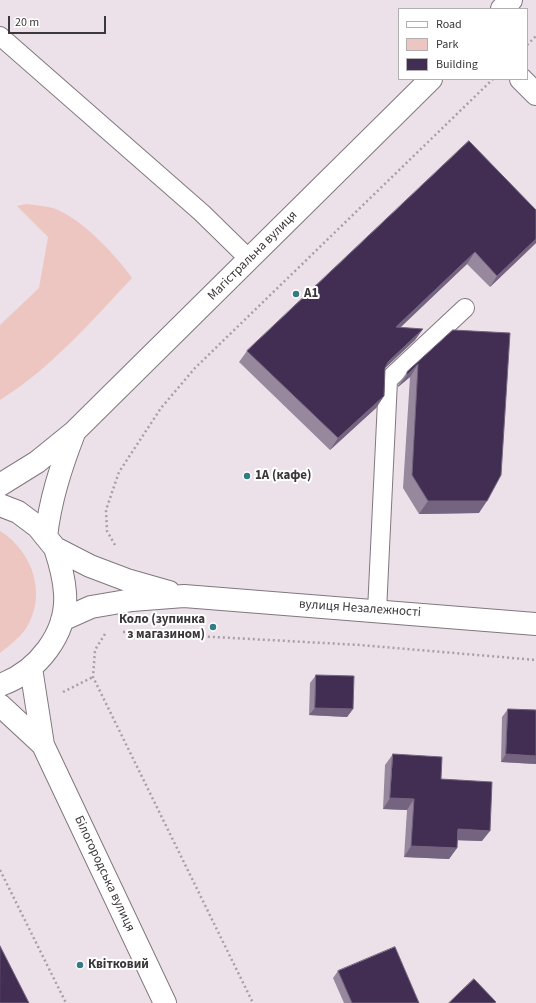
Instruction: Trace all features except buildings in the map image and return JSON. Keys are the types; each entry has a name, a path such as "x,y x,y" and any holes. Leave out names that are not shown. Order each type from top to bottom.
{"main road":[{"path":"503,8 511,0"},
{"name":"Магістральна вулиця","path":"0,485 37,462 74,432 430,80"},
{"path":"522,80 536,94"},
{"path":"50,542 49,509 56,482 74,432"},
{"path":"0,505 18,512 38,527 50,542 62,570 65,595 62,620 55,638 48,649 31,668 20,676 0,685"},
{"path":"50,542 90,566 127,580 184,596"},
{"path":"62,620 91,607 132,600 184,596"},
{"name":"вулиця Незалежності","path":"184,596 536,624"},
{"path":"31,668 42,745"},
{"path":"0,705 42,745"},
{"name":"Білогородська вулиця","path":"42,745 165,1003"}],"lane":[{"path":"0,36 196,208 249,259"},
{"path":"377,611 388,380 465,308"}],"path":[{"path":"528,44 536,36"},
{"path":"116,546 108,531 106,510 119,472 161,408 195,368 492,80"},
{"path":"108,631 102,637 95,650 93,677 253,1003"},
{"path":"116,632 360,645 536,660"},
{"path":"0,870 66,1003"}],"green space":[{"path":"26,204 53,208 86,228 107,248 132,278 70,344 36,374 0,400 0,325 39,288 48,237 17,206"},
{"path":"0,531 21,550 34,575 36,589 32,617 25,630 0,653"}],"place":[{"name":"А1","path":"296,294"},
{"name":"1А (кафе)","path":"247,476"},
{"name":"Коло (зупинка з магазином)","path":"213,627"},
{"name":"Квітковий","path":"80,965"}]}
